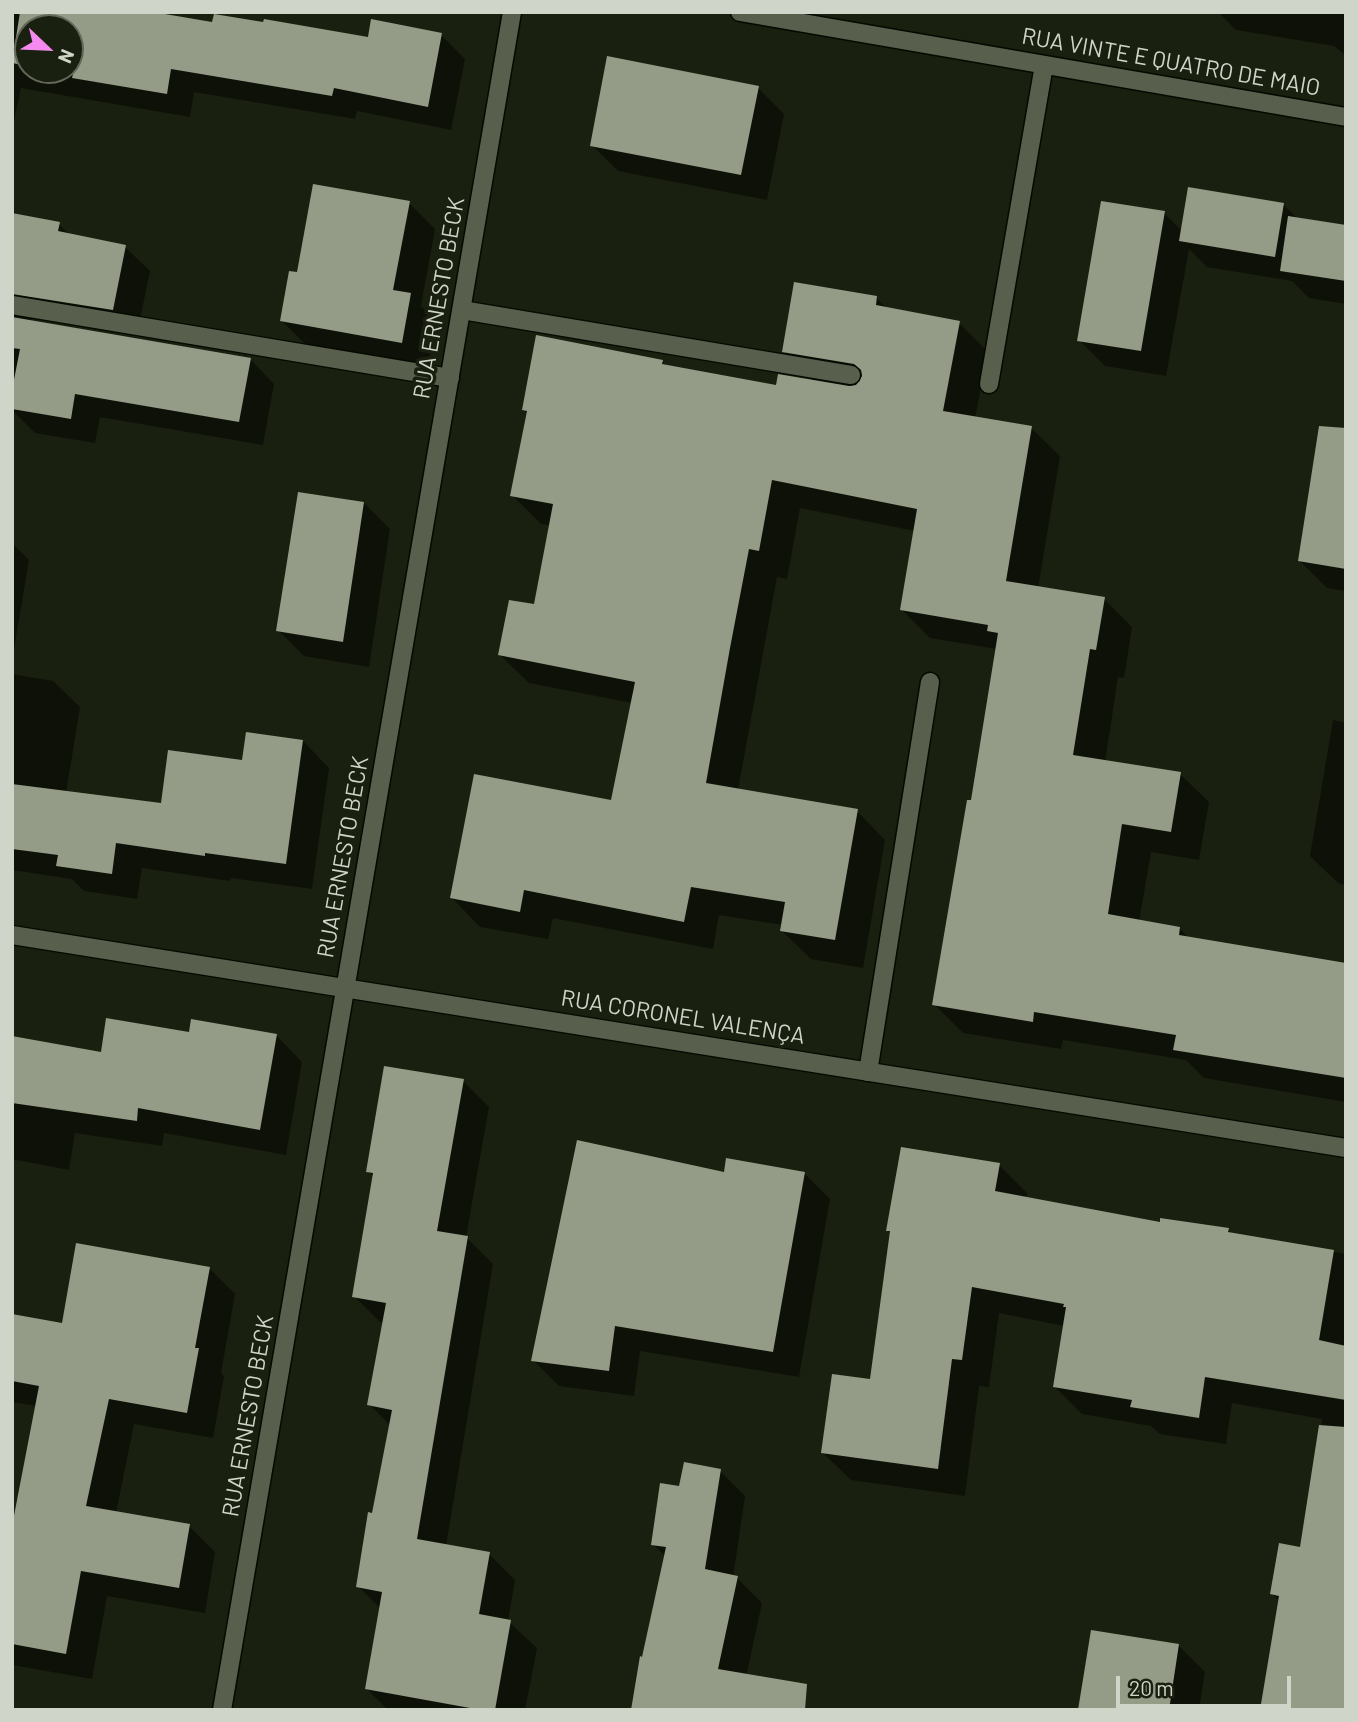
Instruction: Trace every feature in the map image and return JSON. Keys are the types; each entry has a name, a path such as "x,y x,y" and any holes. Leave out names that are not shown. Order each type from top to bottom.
{"street":[{"name":"RUA ERNESTO BECK","path":"222,1710 512,12"},
{"name":"RUA VINTE E QUATRO DE MAIO","path":"740,12 1346,117"},
{"path":"989,384 1044,65"},
{"path":"12,305 450,378"},
{"path":"462,310 851,375"},
{"path":"868,1072 930,682"},
{"name":"RUA CORONEL VALENÇA","path":"12,935 1346,1148"}],"building":[{"path":"153,12 212,22 214,14 263,22 264,19 368,37 371,19 442,33 428,107 334,88 332,96 171,69 167,94 84,80 84,14 20,14"},
{"path":"607,56 759,86 741,175 590,146"},
{"path":"313,184 410,201 393,290 411,293 402,343 280,321 289,271 297,272"},
{"path":"1188,187 1284,203 1275,257 1179,241"},
{"path":"1101,201 1165,211 1141,351 1077,341"},
{"path":"12,213 60,222 58,231 126,245 113,310 12,294"},
{"path":"1288,216 1346,225 1346,281 1280,271"},
{"path":"794,282 877,296 876,305 960,321 943,411 1032,426 1006,581 1105,597 1096,650 1090,649 1073,755 1181,772 1171,832 1122,824 1108,914 1180,927 1179,935 1346,963 1346,1078 1173,1050 1176,1035 1034,1012 1033,1022 932,1005 967,800 971,800 998,633 987,631 988,625 900,610 917,509 772,480 759,551 749,549 730,648 706,783 858,809 835,940 780,931 785,902 691,887 684,922 524,890 520,912 450,898 474,774 611,800 635,682 498,655 509,600 534,604 553,504 510,496 527,411 522,410 536,335 663,360 662,364 776,385 778,374 856,385 862,376 861,370 854,364 782,352"},
{"path":"12,317 251,358 239,422 75,394 71,419 12,409 12,390 20,349 12,348"},
{"path":"1319,426 1346,428 1346,569 1298,561"},
{"path":"298,492 364,502 343,642 276,631"},
{"path":"246,732 303,740 286,864 116,843 112,874 56,866 58,855 12,849 12,784 161,803 168,750 242,760"},
{"path":"106,1018 189,1032 191,1019 277,1034 260,1130 138,1108 137,1121 12,1103 12,1036 101,1052"},
{"path":"384,1066 464,1079 437,1231 468,1236 417,1539 490,1552 479,1614 511,1620 495,1710 481,1710 365,1689 382,1592 356,1587 368,1512 372,1513 392,1410 367,1405 386,1303 352,1297 373,1173 366,1172"},
{"path":"577,1140 724,1172 726,1158 805,1172 773,1352 615,1326 609,1371 531,1361"},
{"path":"901,1147 1000,1163 995,1191 1160,1222 1160,1218 1229,1228 1228,1232 1334,1250 1319,1340 1346,1346 1346,1400 1205,1377 1199,1418 1130,1407 1132,1400 1053,1387 1066,1307 1063,1307 1064,1304 972,1287 962,1360 952,1359 938,1469 821,1453 832,1374 870,1379 890,1231 886,1231"},
{"path":"76,1243 210,1267 195,1348 199,1348 187,1413 109,1399 86,1506 190,1524 179,1588 81,1571 66,1654 12,1644 12,1526 39,1386 12,1381 12,1314 62,1323"},
{"path":"1319,1425 1346,1427 1346,1710 1260,1710 1279,1596 1270,1594 1279,1543 1300,1547"},
{"path":"684,1462 721,1469 705,1569 738,1576 718,1669 807,1684 805,1710 631,1710 640,1656 642,1657 666,1547 651,1545 660,1483 679,1486"},
{"path":"1091,1630 1179,1644 1169,1710 1078,1710"}]}
